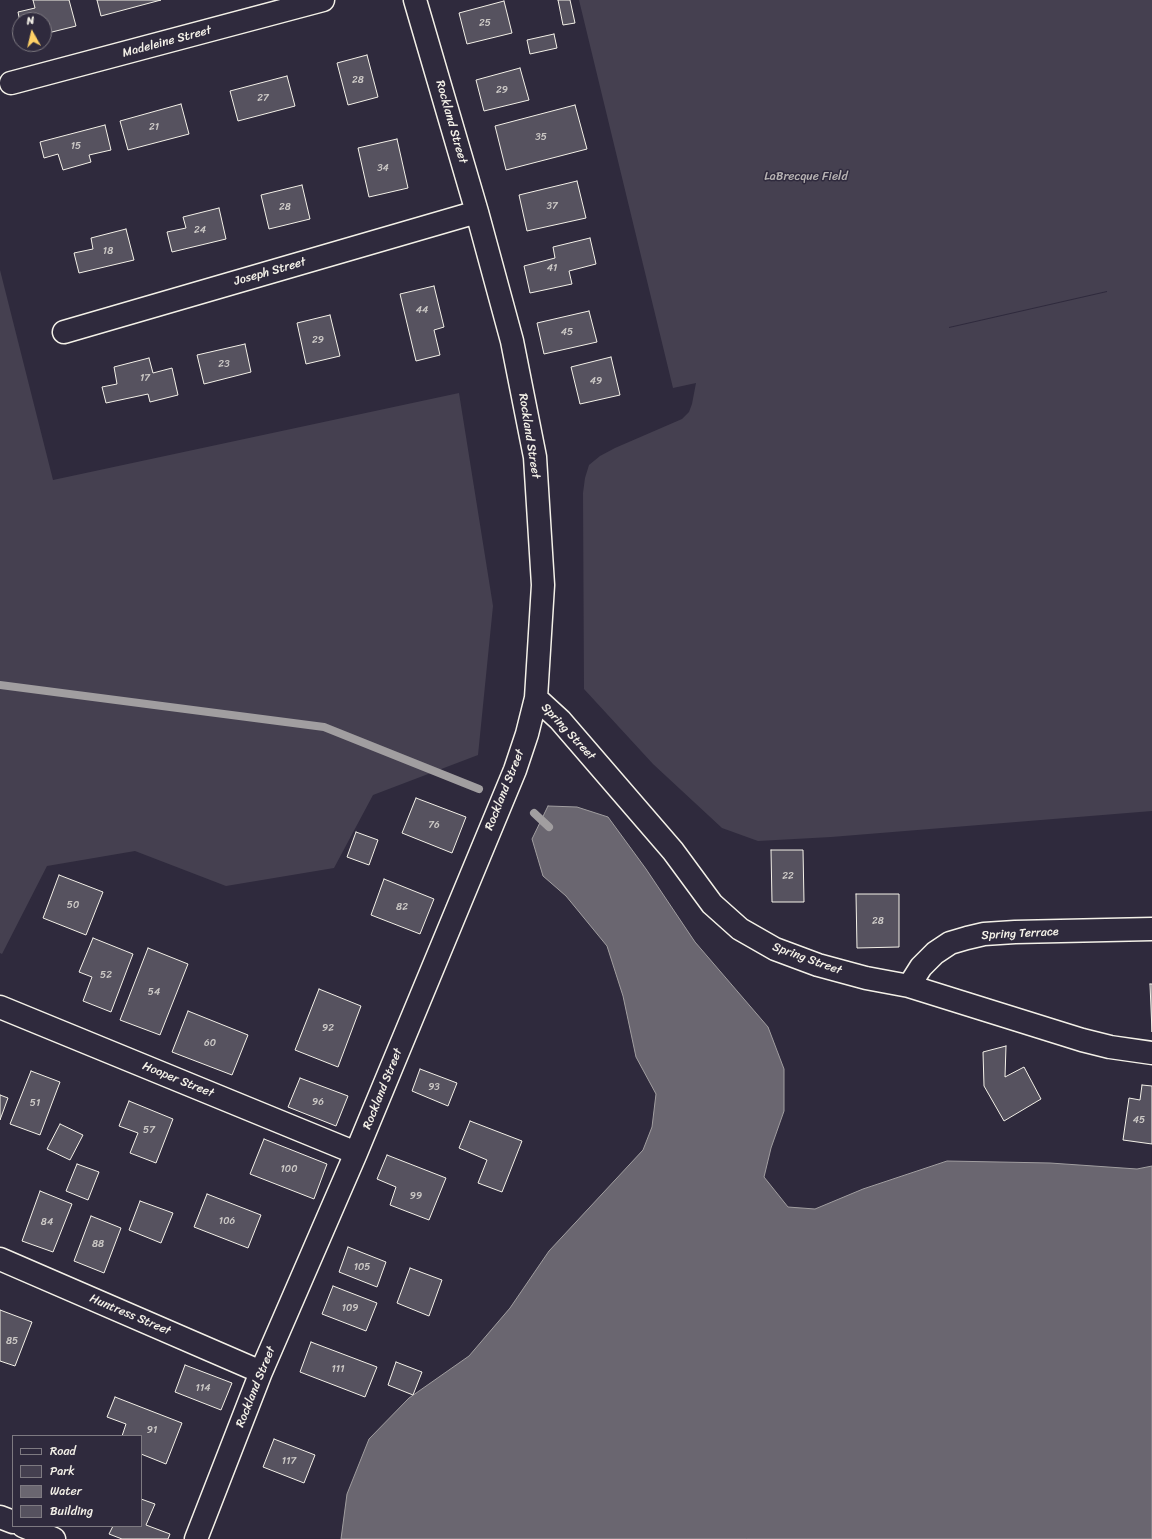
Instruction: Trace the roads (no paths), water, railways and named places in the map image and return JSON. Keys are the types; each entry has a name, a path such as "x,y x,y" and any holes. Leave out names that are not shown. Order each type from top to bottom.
{"street":[{"name":"Madeleine Street","path":"11,83 323,0"},
{"name":"Rockland Street","path":"196,1539 261,1372 356,1153 515,770 527,734 536,698 543,585 535,456 512,341 477,212 416,0"},
{"name":"Joseph Street","path":"64,332 477,212"},
{"name":"Spring Street","path":"536,698 560,720 673,851 712,904 740,929 775,949 818,965 866,978 909,986 1082,1040 1110,1047 1152,1053"},
{"name":"Spring Terrace","path":"909,986 921,967 935,953 950,943 984,934 1152,929"},
{"name":"Hooper Street","path":"0,1007 356,1153"},
{"name":"Huntress Street","path":"0,1259 261,1372"},
{"path":"0,1517 12,1522"},
{"path":"25,1527 54,1539"}],"water":[{"path":"548,806 577,807 608,817 646,869 695,942 768,1027 784,1069 784,1111 771,1148 764,1177 788,1207 815,1209 863,1189 947,1161 1050,1163 1137,1169 1152,1166 1152,1539 341,1539 347,1494 369,1439 409,1398 469,1356 510,1308 549,1251 643,1150 652,1127 656,1094 636,1057 623,996 607,946 566,896 543,876 532,839"}],"waterway":[{"path":"0,685 324,727 479,789"},
{"path":"534,813 549,827"}],"park label":[{"name":"LaBrecque Field","path":"806,177"}]}
